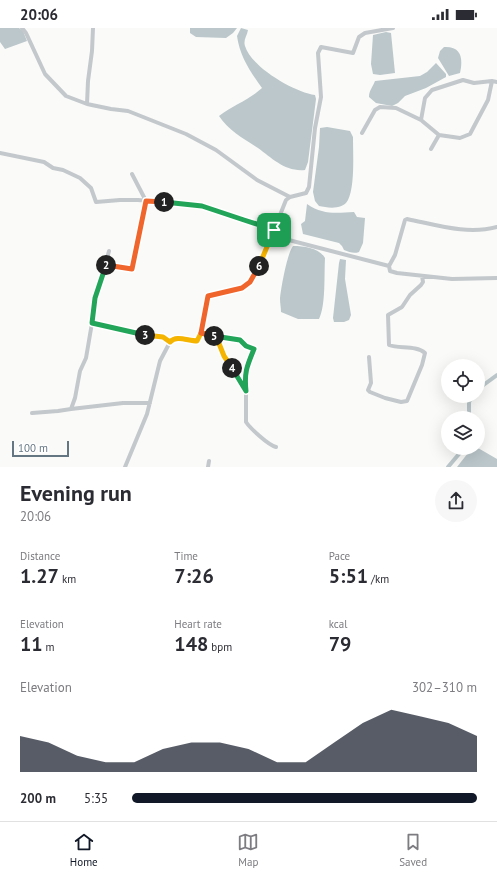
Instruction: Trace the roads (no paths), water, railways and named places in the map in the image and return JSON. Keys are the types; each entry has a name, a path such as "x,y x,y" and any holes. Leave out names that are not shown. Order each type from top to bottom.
{"street":[{"path":"22,28 26,33 45,74 66,96 87,104 128,111 186,134 216,150 257,180 290,197"},
{"path":"87,104 93,28"},
{"path":"125,467 147,414 160,362 170,342 177,338 197,341 201,333 208,296 231,292 247,286 255,274 286,200 290,197 306,193 310,187 315,128 321,97 318,53 321,47 353,53 359,37 365,33 393,28"},
{"path":"362,133 375,110 380,107 396,108 421,120 439,135 460,138 470,134 488,100 495,82 474,83 463,80 432,90 425,98 421,120"},
{"path":"431,149 439,135"},
{"path":"0,153 44,162 53,168 63,170 80,178 91,188 96,202 120,200 202,206 274,230"},
{"path":"105,265 132,269 146,201 132,174"},
{"path":"497,227 478,231 448,228 407,219 405,220 395,255 389,266 390,271 422,276 452,279 497,278"},
{"path":"274,230 276,236 280,238 389,266"},
{"path":"71,409 75,398 80,371 86,358 95,298 109,251"},
{"path":"370,357 371,383 368,389 370,392 401,402 403,400 407,400 422,365 425,353 421,350 389,345 388,315 402,307 410,294 421,286 423,282 422,276"},
{"path":"92,323 163,337 170,342"},
{"path":"201,333 240,340 246,346 254,349 248,361 245,381 246,422 269,444 276,447"},
{"path":"216,336 224,356 246,391"},
{"path":"32,413 124,403 150,403"},
{"path":"208,467 209,461"}],"waterway":[{"path":"485,384 497,375"},
{"path":"469,403 469,411"},
{"path":"448,467 458,455"}]}
